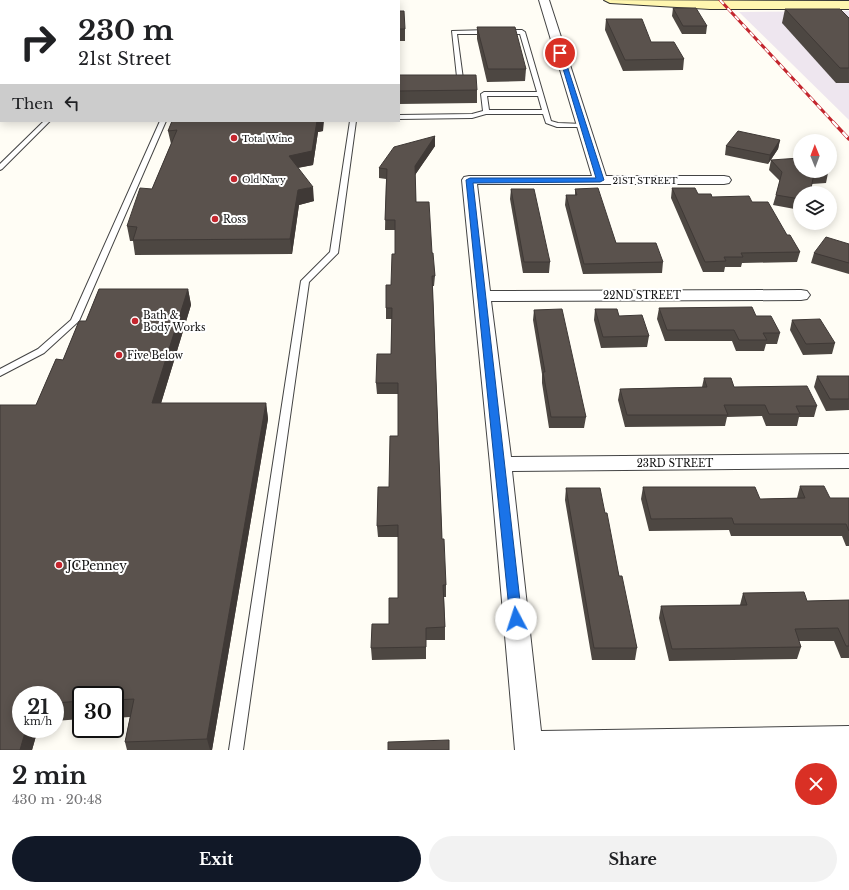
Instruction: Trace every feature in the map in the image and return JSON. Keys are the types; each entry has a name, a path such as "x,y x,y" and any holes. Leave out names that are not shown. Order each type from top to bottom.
{"main road":[{"path":"610,0 698,5 849,5"}],"street":[{"path":"544,0 600,180"},
{"name":"21ST STREET","path":"483,296 470,180 724,180"},
{"name":"22ND STREET","path":"483,296 801,294"},
{"path":"483,296 529,746 849,738"},
{"name":"23RD STREET","path":"501,464 849,462"}],"lane":[{"path":"445,79 460,79 454,32 522,32 548,122 567,126 583,126"},
{"path":"486,112 484,94 540,94"},
{"path":"400,117 472,116 486,112 545,112"},
{"path":"0,168 46,122"},
{"path":"0,373 41,351 75,321 163,122"},
{"path":"236,750 305,282 334,253 353,122"}],"shaded area":[{"path":"849,11 849,120 739,12"}],"building":[{"path":"673,8 696,8 707,26 683,26"},
{"path":"785,9 840,9 849,18 849,68 840,68"},
{"path":"400,11 404,11 405,29 400,29"},
{"path":"606,19 642,19 651,42 674,42 684,59 625,60"},
{"path":"477,27 515,27 526,69 488,69"},
{"path":"400,75 476,75 477,90 400,91"},
{"path":"172,122 317,122 312,151 289,156 313,187 298,190 290,239 133,240 137,227 127,226 140,188 152,189 177,130 168,131"},
{"path":"738,131 780,140 770,155 726,146"},
{"path":"435,136 415,166 416,202 429,202 435,276 432,276 442,539 444,539 446,585 443,585 445,627 426,628 426,647 371,648 372,624 389,624 389,598 398,598 398,525 377,526 378,487 389,487 390,436 398,436 398,383 376,383 377,354 391,354 392,308 386,308 386,285 391,285 392,254 395,254 395,220 385,220 387,169 379,168 394,147"},
{"path":"793,158 793,178 813,178 811,186 793,186 793,198 776,195 782,172 771,160"},
{"path":"598,188 616,243 656,243 663,262 584,264 566,195 577,195 575,189"},
{"path":"672,188 695,188 698,194 711,194 712,197 749,196 752,202 768,202 787,235 790,235 800,252 741,253 743,257 724,257 726,261 705,262"},
{"path":"511,189 534,189 550,262 524,262"},
{"path":"826,237 849,244 849,263 814,253"},
{"path":"99,289 188,289 152,403 266,403 207,739 125,742 134,699 124,700 124,686 72,686 72,702 64,702 64,686 12,686 12,738 23,738 20,750 0,750 0,405 36,405 56,359 63,360 79,321 86,321"},
{"path":"752,307 756,316 771,316 780,333 763,333 767,340 739,340 734,330 667,330 659,308"},
{"path":"562,309 586,417 551,417 534,310"},
{"path":"595,309 617,309 619,316 642,315 649,336 603,337"},
{"path":"820,319 835,343 806,344 792,320"},
{"path":"817,376 849,376 849,399 830,399"},
{"path":"704,378 731,378 734,387 807,386 817,406 796,406 800,414 769,414 765,405 724,405 728,415 627,415 620,389 707,387"},
{"path":"800,486 824,486 830,498 849,498 849,531 846,524 734,524 732,518 651,519 643,487 755,487 760,499 805,498"},
{"path":"566,488 600,488 605,513 607,513 619,576 622,576 637,648 594,648"},
{"path":"804,592 807,601 849,600 849,646 846,646 838,628 795,629 801,647 672,649 661,606 747,605 743,593"},
{"path":"449,740 449,750 388,750 388,742"}],"railway":[{"path":"720,0 834,123"},
{"path":"833,122 849,139"}],"place":[{"name":"Total Wine","path":"234,138"},
{"name":"Old Navy","path":"234,179"},
{"name":"Ross","path":"215,219"},
{"name":"Bath & Body Works","path":"135,321"},
{"name":"Five Below","path":"119,355"},
{"name":"JCPenney","path":"59,565"}],"route":[{"path":"516,619 501,464 470,180 600,180 560,53"}]}
